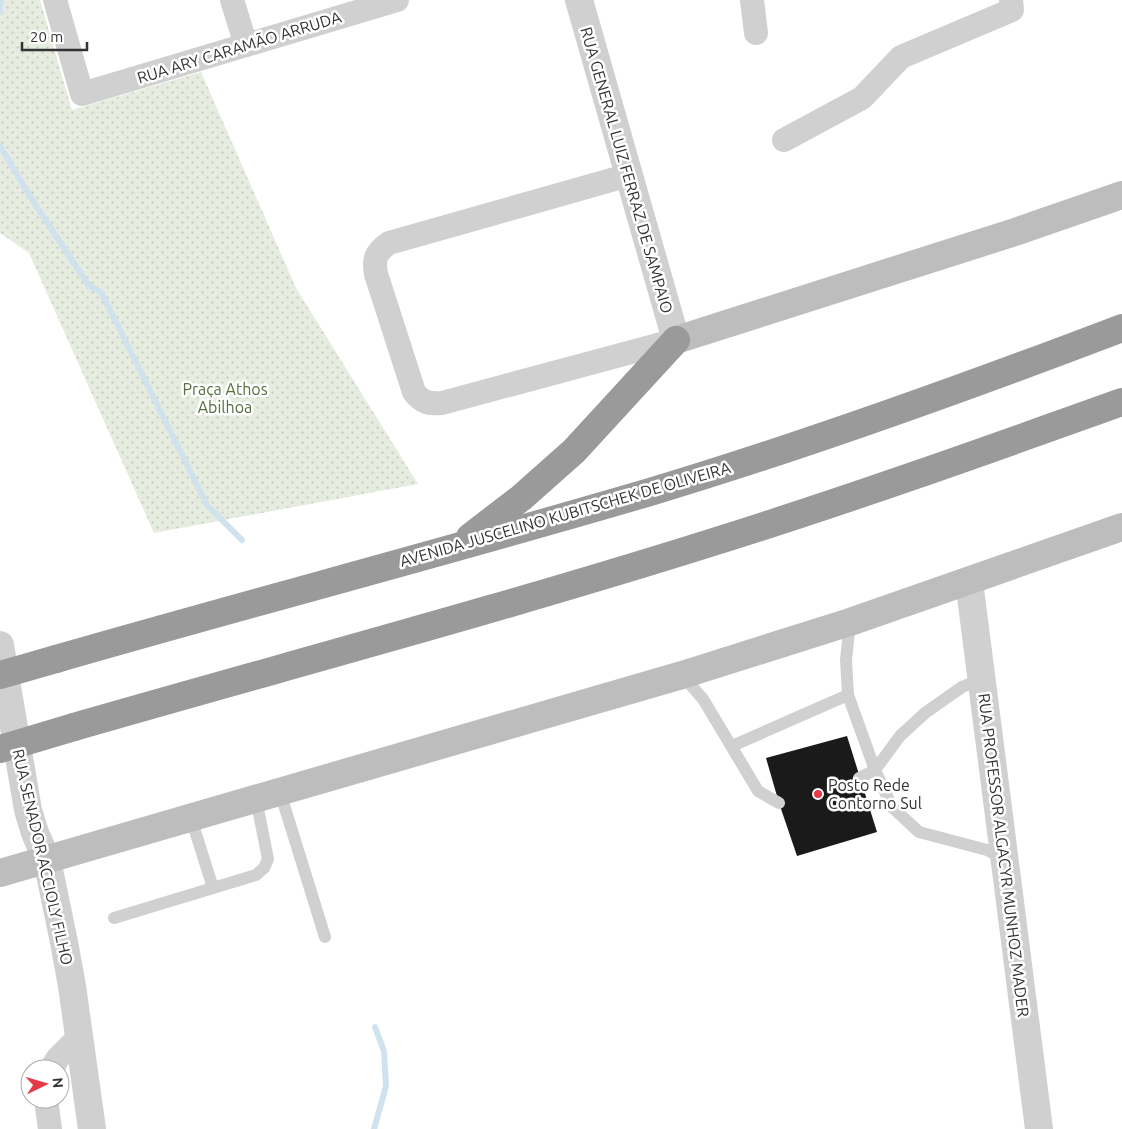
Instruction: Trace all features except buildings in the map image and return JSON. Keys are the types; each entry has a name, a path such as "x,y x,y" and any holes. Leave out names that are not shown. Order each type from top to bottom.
{"highway":[{"name":"AVENIDA JUSCELINO KUBITSCHEK DE OLIVEIRA","path":"0,674 651,491 759,457 996,375 1122,328"},
{"path":"457,547 549,474 574,450 676,340"},
{"path":"0,749 709,543 906,478 1122,402"}],"main road":[{"path":"676,340 1015,232 1122,195"},
{"path":"0,873 682,675 850,622 1122,527"}],"street":[{"name":"RUA ARY CARAMÃO ARRUDA","path":"55,0 82,94 397,0"},
{"path":"232,0 246,45"},
{"name":"RUA GENERAL LUIZ FERRAZ DE SAMPAIO","path":"579,0 676,340"},
{"path":"752,0 756,33"},
{"path":"784,140 862,98 901,57 1012,5"},
{"path":"629,175 389,243 380,248 375,256 376,274 414,392 425,403 442,403 676,340"},
{"name":"RUA PROFESSOR ALGACYR MUNHOZ MADER","path":"969,581 1039,1129"},
{"name":"RUA SENADOR ACCIOLY FILHO","path":"0,645 28,810 35,833 47,860 72,986 92,1129"},
{"path":"57,1059 80,1036"},
{"path":"47,1109 50,1129"}],"lane":[{"path":"850,622 846,660 848,695 875,770 892,807 919,832 987,850 1004,859"},
{"path":"682,675 703,699 758,792 779,803"},
{"path":"859,778 875,770 900,736 925,713 962,687 981,679"},
{"path":"732,746 848,695"},
{"path":"114,918 256,875 264,868 268,859 268,796"},
{"path":"268,796 326,936"},
{"path":"190,818 213,888"}],"green space":[{"name":"Praça Athos Abilhoa","path":"0,0 40,0 72,110 201,72 296,288 418,484 154,533 29,253 0,233"}],"waterway":[{"path":"0,0 0,12"},
{"path":"0,146 31,198 89,286 101,292 207,505 242,540"},
{"path":"374,1129 386,1086 384,1051 375,1027"}],"place":[{"name":"Posto Rede Contorno Sul","path":"818,794"}]}
